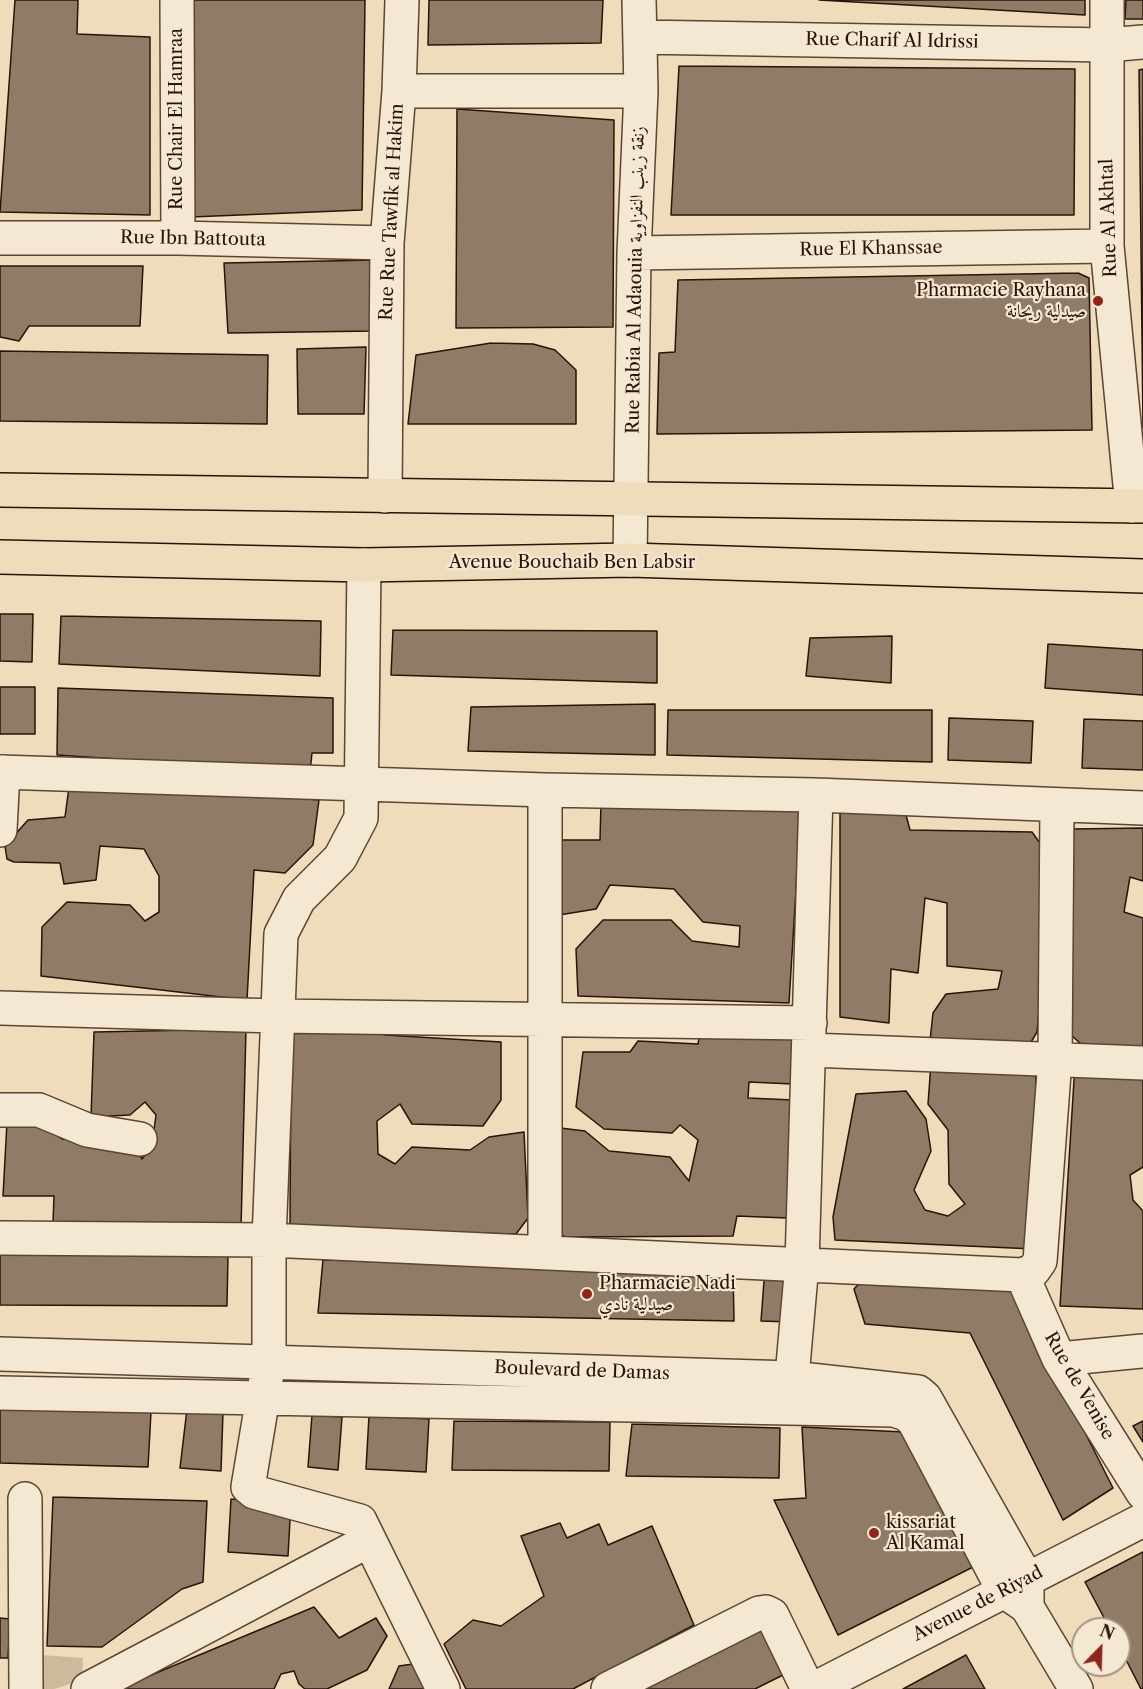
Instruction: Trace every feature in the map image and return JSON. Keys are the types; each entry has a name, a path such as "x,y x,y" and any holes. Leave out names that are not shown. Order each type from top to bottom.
{"main road":[{"path":"0,490 1138,506"},
{"name":"Avenue Bouchaib Ben Labsir","path":"0,557 364,565 630,560 1143,576"}],"street":[{"name":"Rue Chair El Hamraa","path":"177,0 178,238"},
{"name":"Rue Rue Tawfik al Hakim","path":"385,496 387,243 399,91 402,0"},
{"name":"Rue Rabia Al Adaouia زنقة زينب النفزاوية","path":"630,560 634,253 641,91 639,0"},
{"name":"Rue Al Akhtal","path":"1107,0 1107,246 1138,506"},
{"name":"Rue Charif Al Idrissi","path":"640,37 1107,45 1143,42"},
{"path":"399,91 641,91"},
{"name":"Rue Ibn Battouta","path":"0,238 178,238 387,243"},
{"name":"Rue El Khanssae","path":"634,253 1107,246"},
{"path":"364,565 361,818 340,858 299,899 281,934 269,1240 269,1361 248,1487 254,1492 360,1521 443,1689"},
{"path":"0,830 1,772 545,790 816,795 1143,808"},
{"path":"545,790 545,1253"},
{"path":"790,1393 802,1264 816,795"},
{"path":"0,1238 269,1240 1022,1275 1033,1271 1040,1261 1054,1059 1057,805"},
{"path":"0,1008 276,1016 544,1020 810,1036 1054,1059 1143,1063"},
{"path":"0,1110 39,1110 87,1130 140,1139"},
{"name":"Rue de Venise","path":"1022,1275 1059,1359 1143,1494"},
{"path":"1059,1359 1143,1351"},
{"name":"Boulevard de Damas","path":"0,1354 269,1361 790,1393"},
{"name":"Boulevard de Damas","path":"0,1393 264,1397 918,1392 925,1398 1019,1593 1070,1687"},
{"path":"25,1499 12,1599 26,1689"},
{"name":"Avenue de Riyad","path":"814,1689 1019,1593 1143,1520"},
{"path":"88,1689 368,1541"},
{"path":"608,1689 759,1612 766,1612 772,1616 808,1689"}],"shaded area":[{"path":"41,1655 83,1658 82,1680 54,1689 42,1689"}],"building":[{"path":"15,0 78,0 77,34 150,37 150,215 0,212"},
{"path":"188,0 365,0 362,210 191,217"},
{"path":"429,0 603,0 601,43 428,45"},
{"path":"819,0 1085,0 1085,15"},
{"path":"1126,0 1143,0 1143,19 1125,19"},
{"path":"679,66 1075,69 1074,215 671,215"},
{"path":"1143,69 1143,428 1139,70"},
{"path":"457,109 614,120 613,327 456,328"},
{"path":"375,260 374,331 228,333 224,263"},
{"path":"0,266 143,266 140,326 29,326 19,341 0,337"},
{"path":"1078,273 1089,278 1092,430 657,434 659,353 675,352 678,280"},
{"path":"491,343 533,344 555,350 576,370 576,424 408,424 416,355"},
{"path":"366,347 364,414 298,414 297,349"},
{"path":"0,351 268,355 267,424 0,421"},
{"path":"0,614 33,614 32,662 0,661"},
{"path":"61,616 321,621 320,676 59,664"},
{"path":"393,630 657,631 657,683 391,675"},
{"path":"892,636 891,683 806,676 810,638"},
{"path":"1048,644 1143,650 1143,695 1045,688"},
{"path":"0,687 35,687 35,734 0,734"},
{"path":"58,688 333,698 333,753 312,753 310,772 57,755"},
{"path":"655,704 655,755 468,751 471,707"},
{"path":"668,710 932,710 932,762 667,755"},
{"path":"949,718 1033,721 1031,763 948,760"},
{"path":"1084,719 1143,721 1143,770 1082,768"},
{"path":"69,787 235,792 319,800 313,845 285,873 254,870 247,1000 41,976 42,927 67,902 130,905 145,921 159,912 159,876 144,849 100,846 96,880 64,884 60,863 14,862 7,859 5,846 28,820 65,817"},
{"path":"601,803 801,809 789,1003 578,996 576,949 603,920 671,920 692,941 739,947 740,926 703,922 674,889 610,885 596,909 559,915 560,840 600,840"},
{"path":"840,809 906,815 910,830 1032,832 1042,846 1043,968 1037,1032 1024,1054 929,1050 933,1013 946,994 998,989 1002,971 947,966 947,903 925,898 918,973 891,969 889,1023 840,1017"},
{"path":"1143,828 1143,881 1130,877 1124,912 1143,918 1143,1053 1091,1053 1071,1035 1072,829"},
{"path":"367,1027 385,1035 501,1042 501,1100 483,1126 412,1124 400,1104 377,1121 378,1154 395,1164 412,1147 470,1150 489,1137 524,1132 528,1218 516,1234 290,1230 291,1031"},
{"path":"701,1027 792,1035 793,1084 749,1082 748,1098 793,1100 787,1218 737,1216 733,1236 565,1237 545,1221 552,1127 585,1131 609,1151 670,1157 689,1181 698,1140 680,1125 672,1133 604,1129 576,1107 583,1052 630,1052 638,1041 698,1044"},
{"path":"246,1029 241,1229 53,1223 54,1196 3,1196 7,1122 43,1122 62,1139 131,1141 142,1159 152,1145 156,1115 145,1102 130,1115 91,1117 94,1032"},
{"path":"931,1063 1036,1068 1034,1249 835,1240 833,1217 856,1094 906,1091 926,1119 931,1151 914,1190 925,1210 948,1216 965,1204 949,1184 948,1130 928,1104"},
{"path":"1075,1064 1143,1071 1143,1167 1130,1175 1133,1200 1143,1211 1143,1309 1060,1306"},
{"path":"0,1252 228,1255 227,1306 0,1305"},
{"path":"323,1260 733,1269 734,1321 318,1313"},
{"path":"765,1268 795,1270 791,1322 761,1321"},
{"path":"871,1271 1006,1276 1113,1488 1063,1520 970,1333 865,1324 854,1289"},
{"path":"0,1408 151,1412 148,1467 0,1463"},
{"path":"187,1409 223,1412 221,1471 180,1468"},
{"path":"312,1415 342,1417 338,1470 308,1467"},
{"path":"369,1416 429,1419 426,1472 366,1469"},
{"path":"454,1421 610,1422 609,1471 452,1470"},
{"path":"1143,1421 1143,1442 1133,1426"},
{"path":"632,1424 780,1428 779,1478 626,1476"},
{"name":"kissariat Al Kamal","path":"802,1427 904,1432 975,1566 838,1635 774,1500 806,1498"},
{"path":"53,1497 207,1501 203,1582 182,1589 102,1647 47,1646"},
{"path":"231,1499 291,1502 288,1556 228,1552"},
{"path":"560,1523 567,1538 599,1524 608,1545 652,1526 694,1625 573,1689 466,1689 444,1644 473,1620 501,1626 544,1596 521,1536"},
{"path":"1143,1552 1143,1689 1131,1669 1131,1617 1104,1617 1085,1582"},
{"path":"314,1607 339,1638 376,1618 387,1636 367,1670 327,1689 305,1689 299,1684 294,1671 281,1674 274,1689 118,1689"},
{"path":"0,1618 10,1619 8,1658 0,1658"},
{"path":"763,1623 785,1674 755,1689 640,1689"},
{"path":"966,1655 985,1689 903,1689"},
{"path":"420,1663 433,1689 389,1689 399,1666"}],"place":[{"name":"Pharmacie Rayhana صيدلية ريحانة","path":"1098,301"},
{"name":"Pharmacie Nadi صيدلية نادي","path":"587,1294"},
{"name":"kissariat Al Kamal","path":"874,1533"}]}
